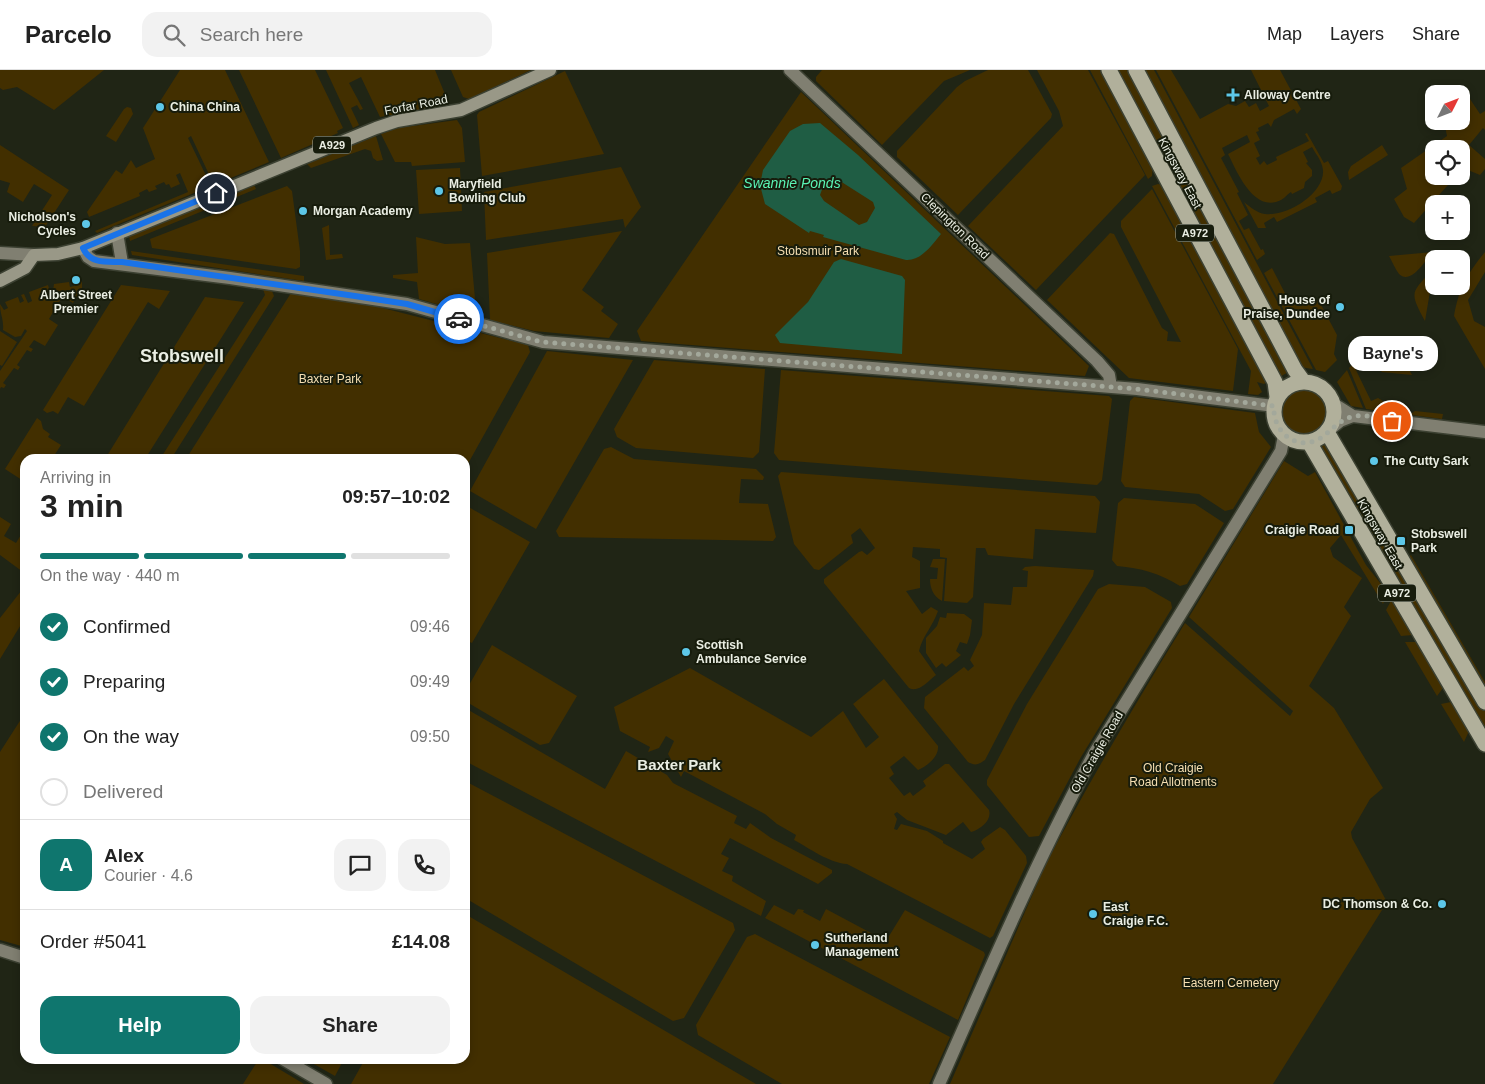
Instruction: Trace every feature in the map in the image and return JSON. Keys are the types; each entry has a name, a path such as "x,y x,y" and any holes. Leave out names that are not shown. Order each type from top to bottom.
{"highway":[{"name":"Kingsway East","path":"1109,70 1275,382 1273,413 1279,429 1284,435"},
{"name":"Kingsway East","path":"1136,70 1295,370 1303,381"},
{"path":"1275,402 1288,386 1303,381 1323,388 1334,404 1335,415 1328,431 1319,439 1309,442 1296,441 1284,435"},
{"name":"Kingsway East","path":"1328,431 1485,702"},
{"name":"Kingsway East","path":"1309,442 1485,744"}],"main road":[{"name":"Forfar Road","path":"34,255 58,254 83,248 384,124 461,110 550,70"},
{"path":"0,281 25,268 34,255"}],"street":[{"name":"Clepington Road","path":"790,70 1097,360 1110,375 1110,387"},
{"path":"117,233 122,262"},
{"path":"83,248 88,257 105,262 122,262 407,304 542,342 1275,402"},
{"path":"0,253 34,255"},
{"path":"1334,404 1353,416 1485,432"},
{"path":"1328,431 1340,421 1353,416"},
{"name":"Old Craigie Road","path":"939,1084 1040,856 1066,805 1094,754 1281,450 1284,435"},
{"path":"0,950 20,956"},
{"path":"292,1064 326,1084"}],"green space":[{"path":"0,70 104,70 54,110 17,87 3,90 0,88"},
{"path":"180,70 225,70 269,162 214,185 191,136 188,138 211,186 97,233 95,231 188,192 180,173 176,175 180,184 171,188 169,184 166,185 164,182 155,186 157,189 149,192 147,189 139,193 140,196 89,217 87,212 116,170 122,174 131,160 136,168 155,159 143,128"},
{"path":"239,70 315,70 343,128 337,131 338,133 281,158"},
{"path":"326,70 435,70 447,99 443,105 380,117 361,77 349,83 363,109 360,110 357,105 351,108 359,125 353,128"},
{"path":"451,70 531,70 469,99 463,97"},
{"path":"822,70 970,70 944,81 882,145 816,81 816,77"},
{"path":"988,70 1028,70 1052,114 1051,118 958,215 897,157 897,151 957,87"},
{"path":"1037,70 1088,70 1145,175 1036,290 968,226 1063,126 1059,111"},
{"path":"1090,70 1102,70 1153,164 1152,176 1148,179"},
{"path":"1117,70 1129,70 1290,371 1278,378"},
{"path":"1140,70 1154,70 1313,369 1300,367"},
{"path":"1156,70 1171,70 1200,119 1228,104 1236,106 1245,101 1249,107 1256,103 1260,111 1269,106 1251,70 1280,70 1301,109 1297,114 1294,109 1274,120 1271,127 1268,123 1258,128 1259,131 1256,132 1260,140 1254,143 1260,156 1256,158 1260,165 1264,161 1267,165 1277,160 1276,157 1309,141 1305,134 1307,133 1324,163 1328,161 1342,186 1341,190 1332,194 1330,190 1315,198 1317,202 1277,222 1274,217 1264,223 1266,228 1258,228 1244,202 1256,211 1265,214 1284,212 1294,207 1303,202 1318,187 1322,179 1323,170 1320,161 1312,147 1303,152 1308,162 1306,163 1312,170 1312,176 1305,182 1304,188 1292,194 1291,192 1279,201 1267,202 1259,199 1245,186 1228,154 1250,142 1247,135 1222,148 1225,155 1221,158 1239,192 1237,193 1248,215 1239,221 1244,230 1249,228 1265,254 1257,260"},
{"path":"565,71 604,154 482,176 477,115 479,112"},
{"name":"Stobsmuir Park","path":"801,92 1089,366 1085,376 641,341 637,331"},
{"path":"1470,99 1480,114 1485,111 1485,130 1483,128 1470,144 1470,140 1441,140 1447,136 1446,130 1470,130"},
{"path":"127,107 131,108 133,114 116,142 106,136"},
{"path":"457,120 462,128 465,162 412,166 411,162 395,162 381,134 398,128"},
{"path":"376,136 383,160 377,161 373,158 371,151 365,149 311,168 307,164"},
{"path":"0,145 69,190 45,227 32,226 52,195 34,184 23,202 7,192 10,183 0,180"},
{"path":"1382,145 1388,155 1349,180 1348,172 1351,166"},
{"path":"1470,146 1485,159 1485,169 1480,175 1470,171"},
{"path":"1425,151 1425,185 1448,185 1439,195 1425,195 1425,211 1414,223 1404,217 1394,199 1407,189 1401,168"},
{"path":"621,167 641,207 625,228 623,219 486,240 484,192"},
{"name":"Maryfield Bowling Club","path":"460,168 462,211 419,214 416,170"},
{"path":"254,185 256,189 130,241 129,236"},
{"path":"1162,185 1268,381 1264,384 1257,382 1262,392 1258,395 1248,394 1251,371 1152,186"},
{"path":"287,186 292,191 300,251 300,267 296,269 152,248 150,239"},
{"path":"1152,189 1238,349 1233,391 1129,378 1047,300 1110,233 1114,234 1162,328 1168,332 1167,341 1181,342 1121,227 1121,221"},
{"path":"329,225 330,255 342,254 343,258 326,260 322,228"},
{"path":"622,231 582,290 604,307 601,311 618,324 609,338 534,331 490,320 487,253"},
{"path":"416,237 445,244 470,243 476,310 471,314 419,299 417,282 393,278 393,275 418,273"},
{"path":"131,251 304,276 304,281 132,255"},
{"path":"1485,252 1485,272 1468,300 1474,321 1485,327 1485,369 1454,316 1459,295 1470,295 1470,273"},
{"path":"1425,253 1425,262 1413,274 1404,277 1396,270 1389,256"},
{"path":"1272,268 1289,301 1296,303 1307,298 1319,301 1337,335 1334,354 1337,360 1325,372 1316,370 1264,273"},
{"path":"1425,278 1425,295 1429,295 1425,321 1415,297 1415,292"},
{"path":"82,281 82,288 73,303 62,297 49,319 58,325 45,346 34,340 29,347 33,349 31,352 27,350 17,365 20,367 18,370 14,368 3,383 6,385 4,388 1,387 0,389 0,371 27,331 25,329 21,336 15,337 3,330 0,304 4,310 8,308 5,302 18,297 20,303 24,301 21,295 24,294 28,303 32,301 29,292 48,285 50,292 53,291 54,284 69,282 70,287 74,286 74,282"},
{"path":"121,285 170,291 159,309 148,302 84,406 68,397 58,414 53,411 47,413 43,410"},
{"path":"263,289 272,291 274,296 174,454 163,454 265,295"},
{"name":"Baxter Park","path":"291,293 375,306 528,345 530,352 470,460 470,454 189,454"},
{"path":"205,297 244,302 148,454 108,454"},
{"path":"0,331 17,342 2,366 0,365"},
{"path":"547,351 633,360 536,529 470,491"},
{"path":"1400,351 1412,375 1381,372"},
{"path":"654,360 765,369 759,452 753,458 636,448 617,437 614,429"},
{"path":"1353,364 1371,401 1378,398 1383,401 1386,407 1399,409 1402,412 1412,413 1415,411 1443,414 1442,419 1366,409 1349,368"},
{"path":"781,370 1109,396 1112,399 1102,480 1097,485 779,460 774,453"},
{"path":"1347,370 1363,408 1351,406 1337,382"},
{"path":"1304,388 1313,390 1321,395 1326,403 1328,412 1326,421 1321,429 1313,434 1304,436 1295,434 1287,429 1282,421 1280,412 1282,403 1287,395 1295,390"},
{"path":"1134,397 1255,413 1259,432 1271,447 1233,509 1225,511 1199,494 1125,487 1121,481 1130,401"},
{"path":"37,418 41,421 43,429 50,434 48,437 61,445 55,454 20,454 20,479 5,469"},
{"path":"1327,441 1485,711 1485,735 1316,447"},
{"path":"611,447 634,459 756,469 764,477 763,480 741,479 739,503 768,504 776,537 773,541 559,537 556,531 604,449"},
{"path":"1284,461 1308,476 1315,472 1366,565 1388,593 1383,604 1341,535 1330,548 1333,557 1362,578 1344,607 1351,616 1309,686 1334,708 1383,788 1370,799 1351,832 1352,838 1387,902 1273,1084 950,1084 1045,866 1113,743 1185,623 1290,716 1293,711 1189,617"},
{"path":"781,472 1095,496 1100,502 1096,533 1035,529 1033,559 988,555 985,548 976,548 973,597 967,603 944,601 947,558 940,557 940,549 913,547 912,557 920,561 920,588 906,591 922,614 931,607 938,611 919,651 936,675 923,686 913,689 909,688 824,583 824,579 859,552 862,551 867,555 875,548 860,528 851,535 853,543 819,570 814,569 794,544 778,476"},
{"path":"1124,498 1195,504 1224,523 1187,584 1180,586 1150,572 1117,566 1112,560 1118,503"},
{"path":"470,508 530,542 472,643 470,642"},
{"path":"0,517 11,524 4,536 16,543 20,536 20,570 0,555"},
{"path":"1411,555 1485,682 1485,693 1408,557"},
{"path":"933,559 945,559 942,601 934,594 931,586 930,579 937,579 938,568 930,567"},
{"path":"1025,567 1094,570 1093,576 1014,704 985,760 978,764 973,764 968,762 924,708 925,697 964,667 968,671 974,666 970,660 982,635 984,603 1011,605 1013,587 1027,587 1028,571 1022,570"},
{"path":"1109,584 1145,587 1171,602 1172,608 1081,757 1039,836 1029,837 987,785 987,780 1027,704 1098,589"},
{"path":"20,592 20,626 0,659 0,618"},
{"path":"1392,599 1413,635 1401,636 1386,610"},
{"path":"947,613 964,614 972,620 970,635 967,644 960,642 956,651 961,655 946,667 942,663 936,668 926,653 926,638 937,626 940,617 946,618"},
{"path":"1405,642 1417,642 1443,688 1437,696"},
{"path":"492,645 577,696 549,743 540,745 470,704 470,683"},
{"path":"690,668 811,737 843,711 866,748 879,737 853,704 884,679 938,746 937,754 929,764 918,770 904,756 890,767 894,774 889,778 904,796 910,792 913,796 926,786 923,781 945,764 949,764 989,810 989,817 985,824 971,832 963,822 946,835 907,820 897,812 894,814 897,819 894,829 897,830 901,824 927,831 943,841 943,843 972,859 985,849 981,842 983,839 1000,827 1005,830 1026,856 1027,863 993,936 990,938 847,864 819,855 794,840 796,835 777,824 765,814 684,771 681,777 668,754 674,741 666,736 659,748 648,752 650,747 620,731 614,707"},
{"path":"1451,702 1469,731 1464,742 1441,704"},
{"path":"470,711 605,789 626,751 667,775 673,783 737,816 734,823 746,829 750,823 771,838 832,870 832,873 818,884 730,838 721,854 729,858 722,871 733,876 732,881 766,901 761,916 470,764"},
{"path":"20,721 20,946 0,940 0,752"},
{"path":"470,784 733,923 735,930 684,1018 673,1021 470,901"},
{"path":"774,905 794,915 798,909 804,910 803,912 820,921 826,909 886,941 905,910 984,952 985,955 958,1020 765,918"},
{"path":"470,917 756,1084 351,1084 362,1064 470,1064"},
{"path":"755,934 950,1037 929,1084 782,1084 698,1035 696,1025 747,937"},
{"path":"256,1064 271,1064 304,1084 243,1084"},
{"path":"314,1064 341,1064 335,1076"}],"water":[{"name":"Swannie Ponds","path":"820,123 858,155 941,234 926,252 917,258 906,260 823,237 824,235 810,231 809,233 765,204 760,185 763,170 790,131 803,124","holes":["831,180 840,181 873,202 875,208 867,222 859,225 824,201 820,195 824,184"]},
{"path":"841,259 902,276 905,280 902,354 780,343 775,335 808,302 834,262"}],"way so far":[{"path":"459,319 542,342 1137,389 1274,406 1273,413 1279,429 1284,435 1296,441 1309,442 1319,439 1340,421 1353,416 1392,421"}],"place":[{"name":"Alloway Centre","path":"1233,95"},
{"name":"China China","path":"160,107"},
{"name":"Maryfield Bowling Club","path":"439,191"},
{"name":"Morgan Academy","path":"303,211"},
{"name":"Nicholson's Cycles","path":"86,224"},
{"name":"Albert Street Premier","path":"76,280"},
{"name":"House of Praise, Dundee","path":"1340,307"},
{"name":"Bayne's","path":"1392,421"},
{"name":"The Cutty Sark","path":"1374,461"},
{"name":"Craigie Road","path":"1349,530"},
{"name":"Stobswell Park","path":"1401,541"},
{"name":"Scottish Ambulance Service","path":"686,652"},
{"name":"DC Thomson & Co.","path":"1442,904"},
{"name":"East Craigie F.C.","path":"1093,914"},
{"name":"Sutherland Management","path":"815,945"}],"district":[{"name":"Stobswell","path":"182,356"},
{"name":"Baxter Park","path":"679,764"}],"route":[{"path":"216,193 83,248 85,254 94,261 122,262 407,304 459,319"}],"park label":[{"name":"Old Craigie Road Allotments","path":"1173,775"},
{"name":"Eastern Cemetery","path":"1231,983"}]}
